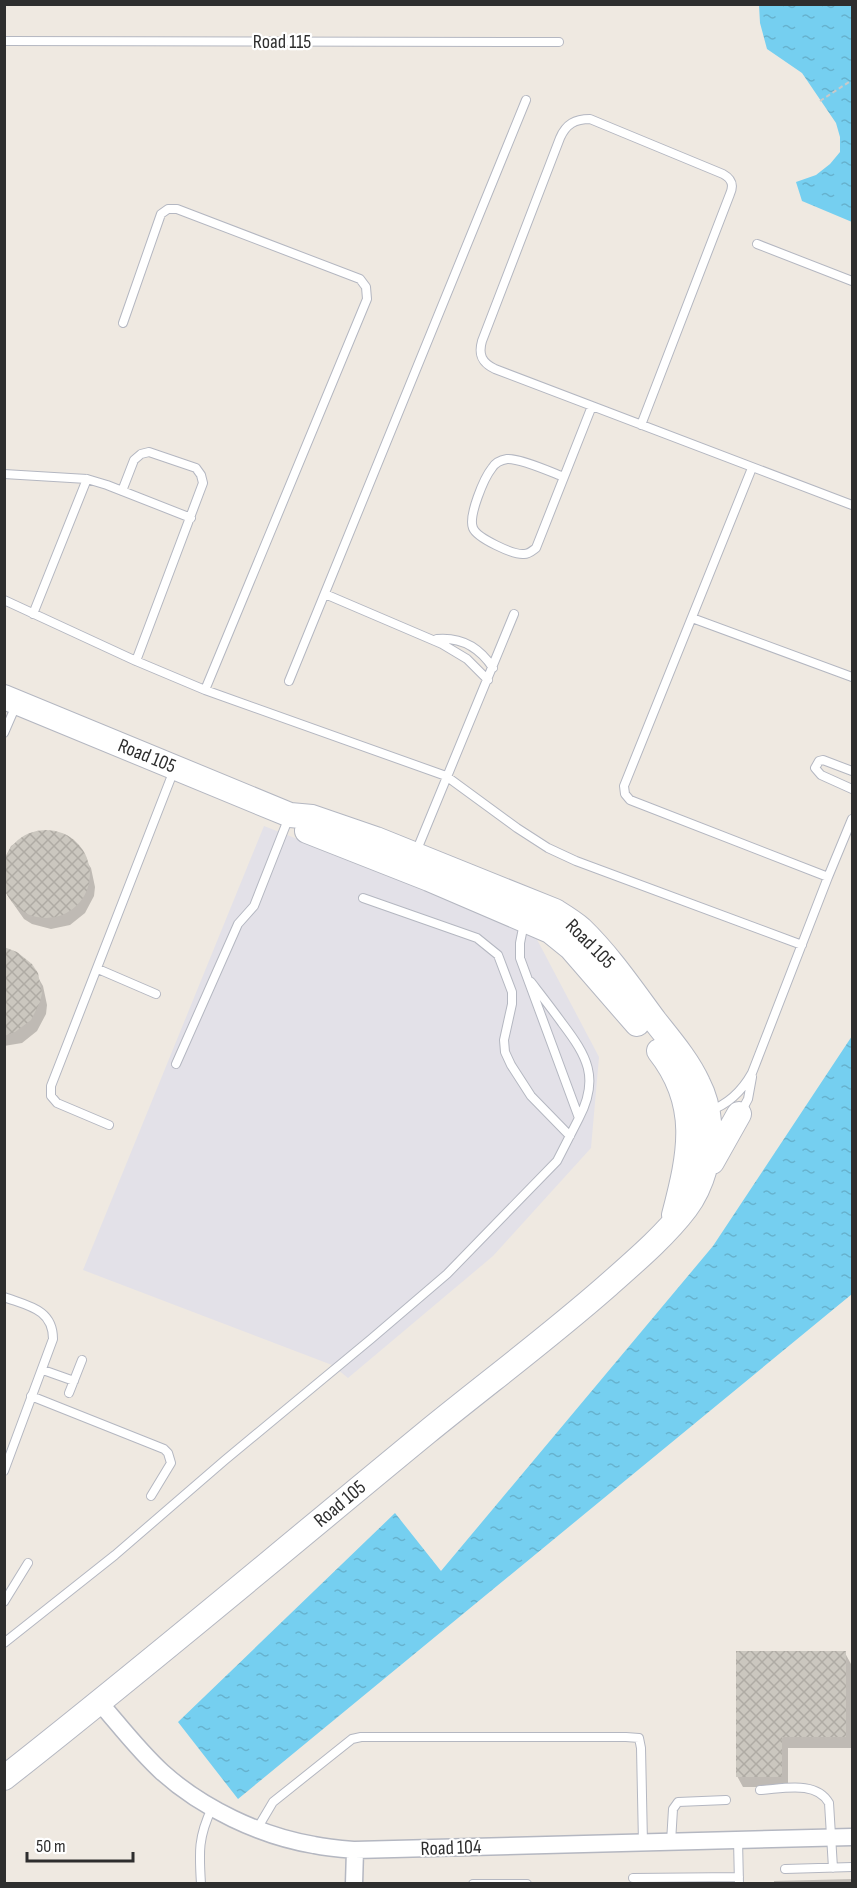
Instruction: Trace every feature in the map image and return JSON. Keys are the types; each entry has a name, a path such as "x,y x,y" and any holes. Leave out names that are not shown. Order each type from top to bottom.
{"street":[{"name":"Road 105","path":"4,1778 100,1703 429,1430 570,1319 627,1269 672,1225 687,1207 699,1186 706,1166 712,1120 698,1080 672,1043 614,967 579,927 555,911 529,911 426,864 312,817 290,815 11,700"},
{"name":"Road 105","path":"672,1225 684,1173 712,1120"},
{"path":"699,1186 730,1128 712,1120"},
{"name":"Road 104","path":"100,1703 161,1771 212,1808 257,1830 312,1845 355,1850 852,1837"},
{"path":"354,1884 355,1850"}],"lane":[{"name":"Road 115","path":"4,41 559,42"},
{"path":"289,681 526,100"},
{"path":"641,425 733,188 732,182 728,177 590,119 580,119 571,122 564,129 560,138 480,350 481,358 487,365 592,406 641,425 752,468 852,505"},
{"path":"123,323 161,214 168,209 177,209 360,279 366,287 367,299 205,690"},
{"path":"757,244 852,281"},
{"path":"564,477 509,459 492,466 471,516 476,534 522,554 530,553 536,548 564,477 592,406"},
{"path":"122,491 134,460 141,454 149,452 196,468 203,483 136,661"},
{"path":"752,468 624,786 625,794 630,800 828,877"},
{"path":"4,474 87,479 191,518"},
{"path":"33,614 87,479"},
{"path":"325,594 433,640 459,654 488,680"},
{"path":"4,600 205,690 446,776 548,848 576,861 802,945"},
{"path":"426,864 446,776 514,614"},
{"path":"692,618 852,677"},
{"path":"433,640 463,642 480,652 493,668"},
{"path":"4,733 11,700"},
{"path":"852,771 823,760 816,764 815,768 821,775 852,789"},
{"path":"109,1125 57,1102 51,1096 51,1086 175,767"},
{"path":"176,1064 238,924 254,906 290,815"},
{"path":"712,1120 748,1082 852,819"},
{"path":"363,898 477,938 498,955 512,992 512,1004 504,1040 505,1052 531,1096 570,1136"},
{"path":"529,911 520,958 579,1118"},
{"path":"98,969 156,994"},
{"path":"4,1643 115,1555 447,1274 557,1161 587,1103 590,1087 589,1072 582,1050 525,974"},
{"path":"712,1120 744,1107 751,1091 752,1073"},
{"path":"4,1297 45,1314 53,1330 53,1339 43,1370 31,1396 4,1471"},
{"path":"69,1393 82,1360"},
{"path":"43,1370 74,1381"},
{"path":"31,1396 165,1449 171,1462 151,1496"},
{"path":"4,1602 28,1563"},
{"path":"257,1830 273,1802 352,1739 361,1737 626,1737 639,1738 641,1748 643,1842"},
{"path":"760,1790 809,1788 826,1798 829,1803 833,1868"},
{"path":"671,1842 673,1809 678,1802 726,1800"},
{"path":"201,1884 199,1854 202,1828 212,1808"},
{"path":"633,1878 739,1880 738,1840"},
{"path":"785,1869 852,1867"},
{"path":"473,1884 527,1884"}],"path":[{"path":"820,101 852,80"}],"shaded area":[{"path":"264,826 532,930 599,1057 591,1148 493,1256 348,1378 332,1365 83,1270"}],"water":[{"path":"759,5 852,5 852,222 802,201 796,182 816,175 830,164 840,152 840,137 836,123 802,73 767,49 760,23"},
{"path":"852,1036 852,1294 238,1799 178,1722 395,1513 441,1571 713,1246"}],"building":[{"path":"46,830 71,837 83,849 90,874 83,899 71,911 46,918 21,911 9,899 2,874 9,849 21,837"},
{"path":"4,947 17,952 32,964 38,973 42,993 31,1020 15,1032 4,1036"},
{"path":"736,1651 846,1651 846,1737 782,1737 782,1777 736,1777"}]}
